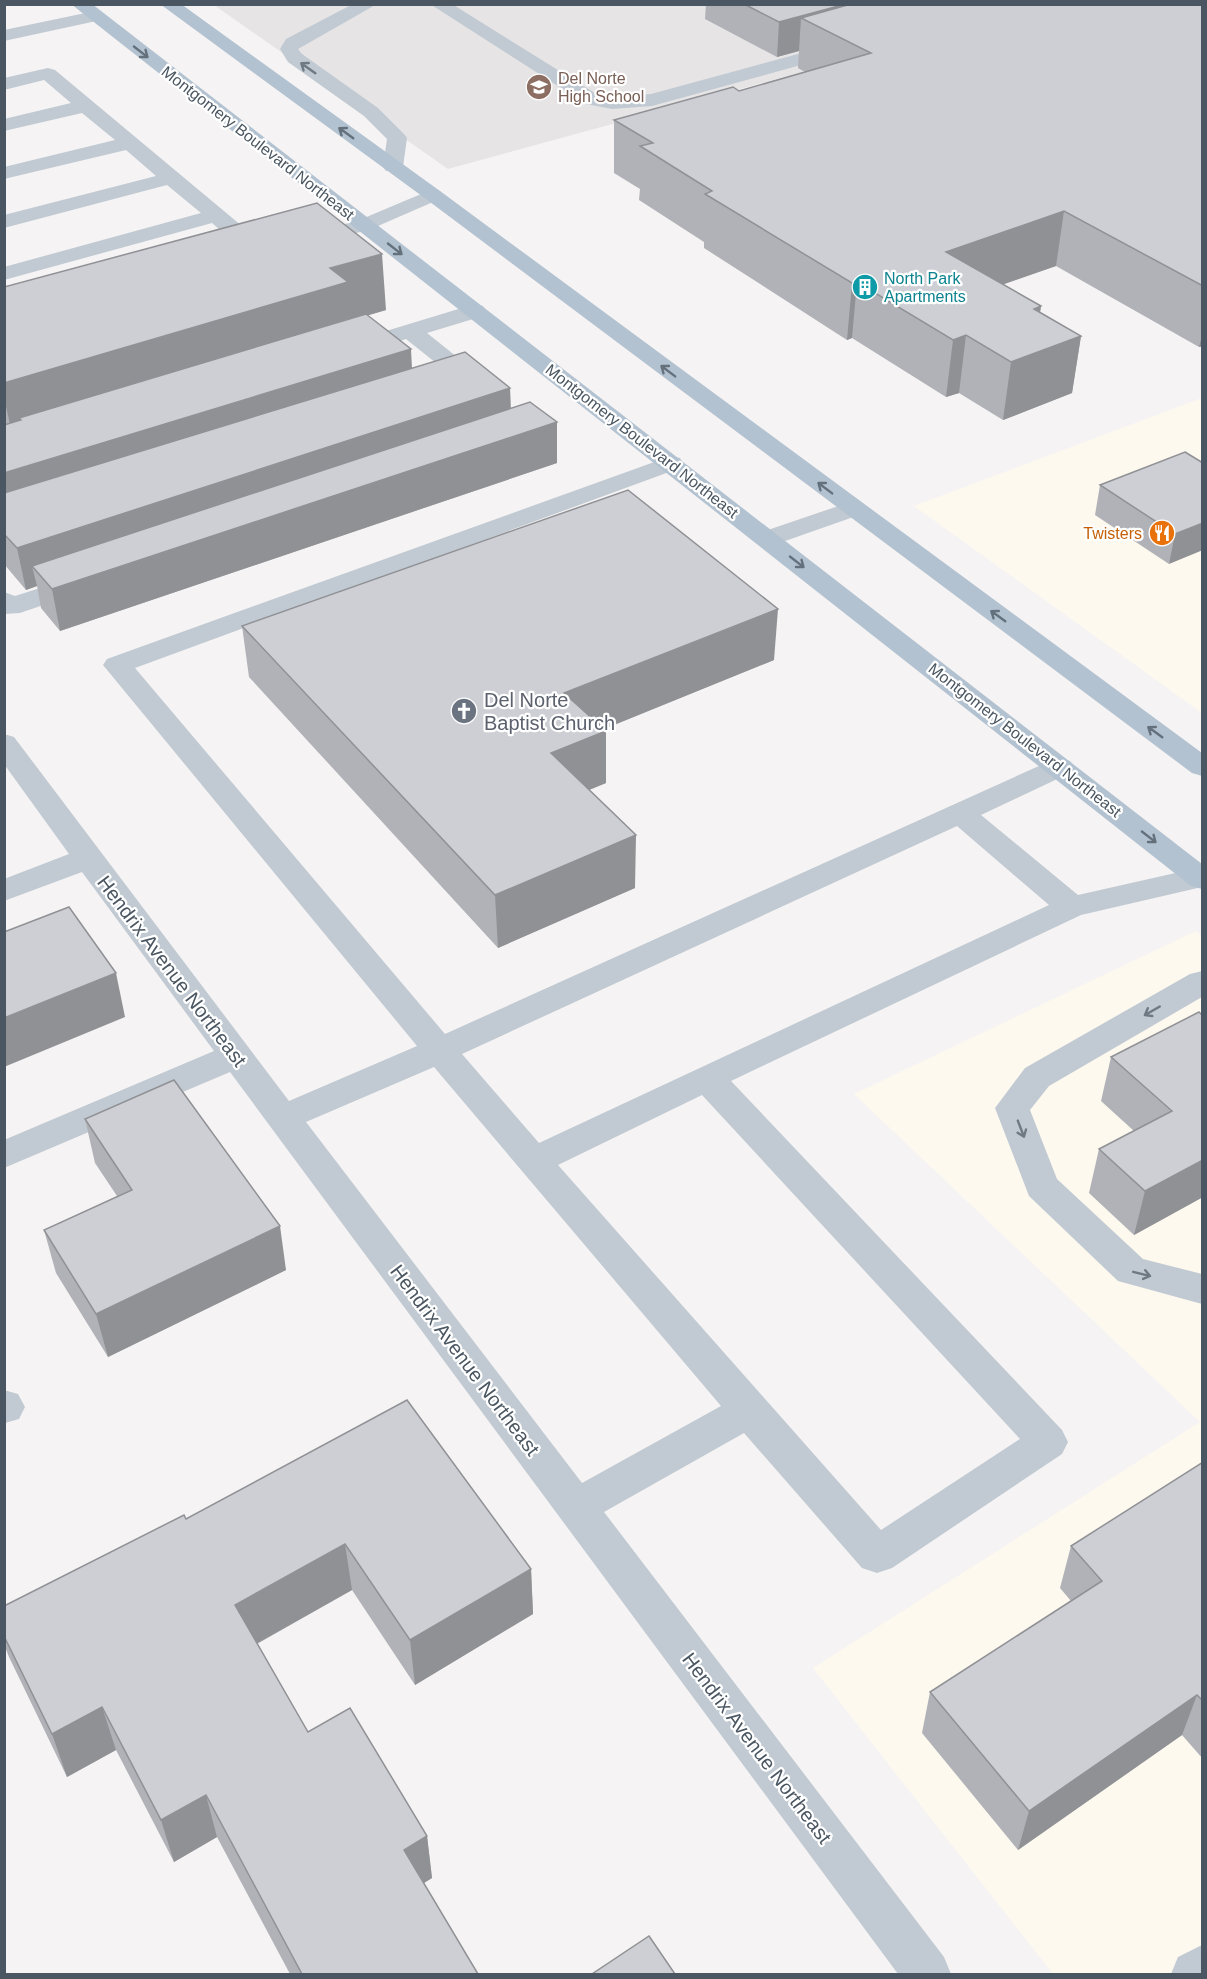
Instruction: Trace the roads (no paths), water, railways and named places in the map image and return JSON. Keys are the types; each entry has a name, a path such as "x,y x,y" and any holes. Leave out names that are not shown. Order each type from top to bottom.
{"main road":[{"path":"169,4 433,195 1203,767"},
{"name":"Montgomery Boulevard Northeast","path":"88,10 1202,878"}],"street":[{"path":"368,4 292,43 290,49 295,58 372,112 397,138 393,167"},
{"path":"439,4 593,100 612,103 652,100 862,43"},
{"path":"4,36 88,10"},
{"path":"4,84 48,74 215,216 276,248"},
{"path":"4,125 85,106"},
{"path":"4,173 129,143"},
{"path":"4,222 171,178"},
{"path":"236,258 364,225 433,195"},
{"path":"4,274 215,216"},
{"path":"376,342 475,311"},
{"path":"410,331 460,384 498,402"},
{"path":"670,463 117,665 439,1051 748,1411 877,1555 1048,1442 707,1078"},
{"path":"768,539 853,509"},
{"path":"4,600 10,607 99,577"},
{"name":"Hendrix Avenue Northeast","path":"4,743 235,1056 927,1974"},
{"path":"282,1118 439,1051 1060,767"},
{"path":"960,813 1072,907"},
{"path":"4,891 87,858"},
{"path":"534,1161 1072,907 1202,878"},
{"path":"1203,982 1037,1077 1012,1108 1042,1186 1131,1271 1203,1289"},
{"path":"4,1155 235,1056"},
{"path":"576,1507 748,1411"},
{"path":"1195,1974 1203,1969"}],"place":[{"name":"Del Norte High School","path":"539,87"},
{"name":"North Park Apartments","path":"865,287"},
{"name":"Twisters","path":"1162,533"},
{"name":"Del Norte Baptist Church","path":"464,711"}]}
